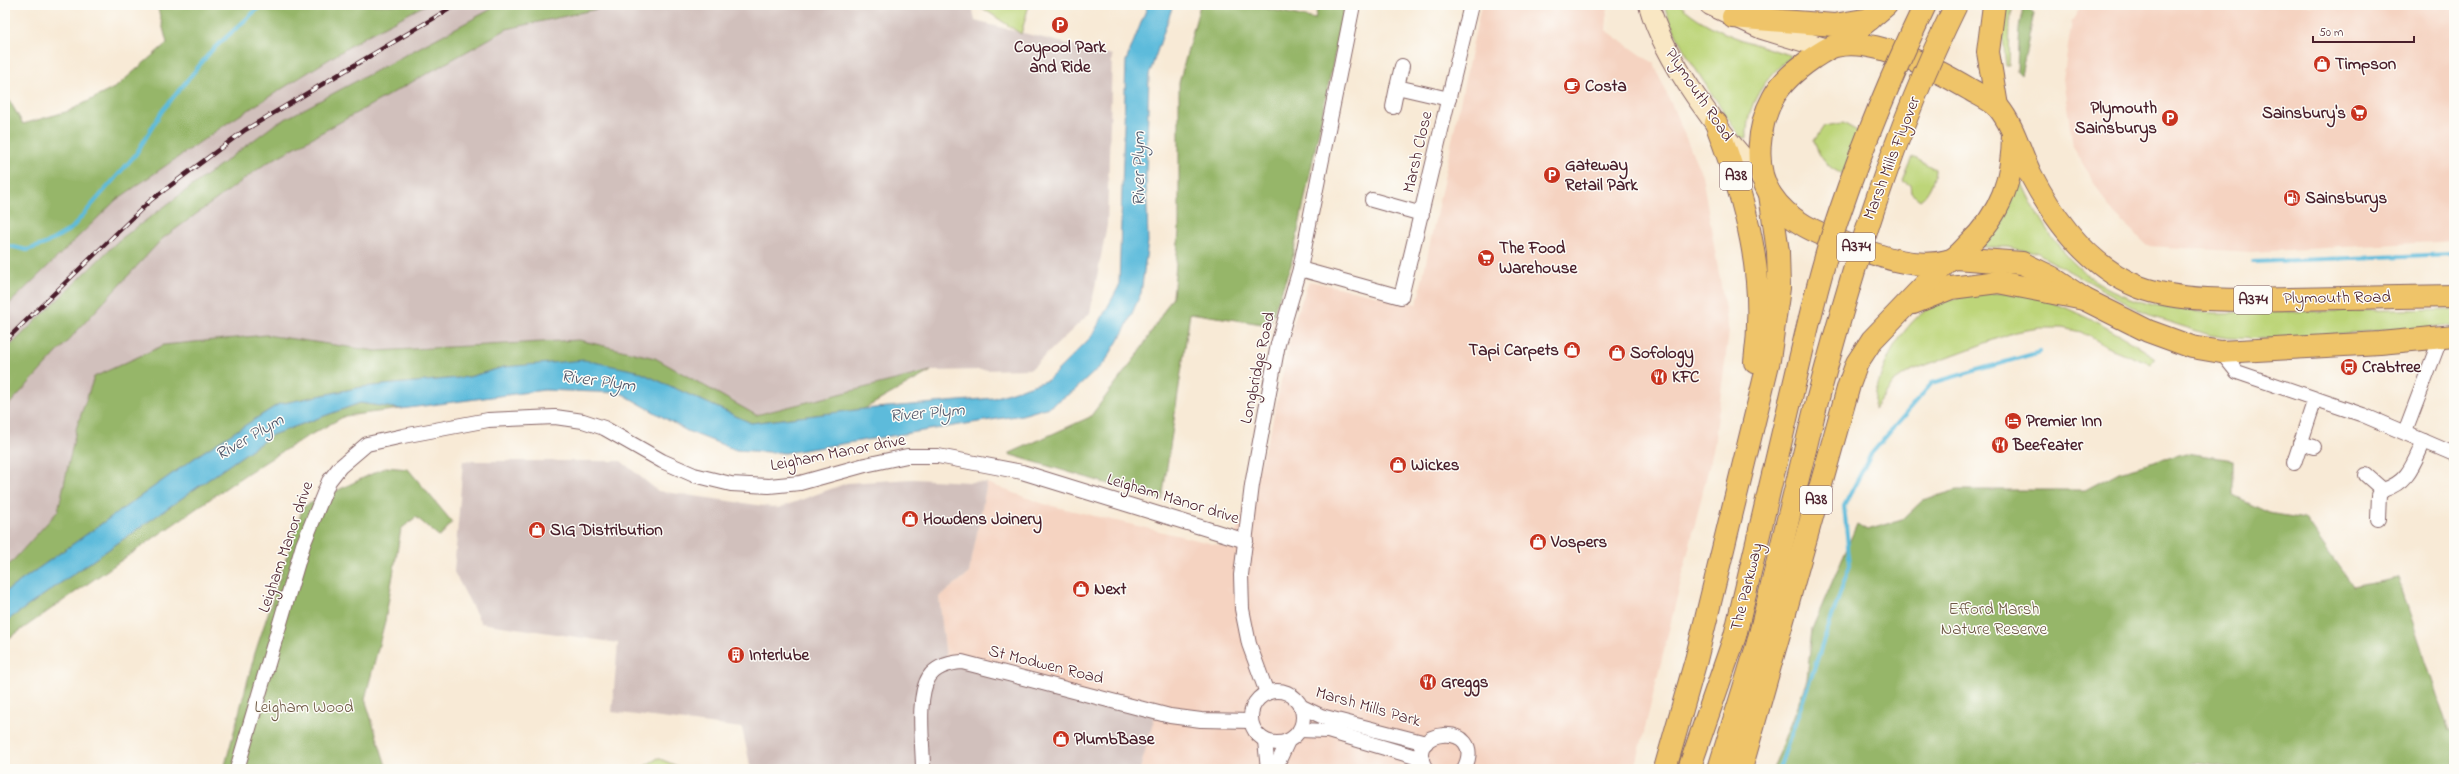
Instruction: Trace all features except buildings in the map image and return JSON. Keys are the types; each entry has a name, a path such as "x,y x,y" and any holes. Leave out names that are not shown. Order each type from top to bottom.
{"main road":[{"name":"Plymouth Road","path":"1649,5 1670,56 1738,153 1766,186"},
{"path":"1710,5 1733,18 1762,29 1833,47"},
{"path":"1766,186 1760,155 1764,123 1772,99 1798,68 1833,47 1886,5"},
{"name":"Marsh Mills Flyover","path":"1790,402 1806,333 1840,213 1866,142 1925,5"},
{"name":"Marsh Mills Flyover","path":"1815,409 1849,283 1891,154 1956,5"},
{"path":"1994,5 1988,52 1997,106"},
{"path":"1733,18 1834,25 1870,19"},
{"name":"A374","path":"1833,47 1863,46 1886,51 1937,70 1997,106 2013,133"},
{"name":"A38","path":"1716,123 1737,179 1751,230 1758,275 1757,350 1736,490"},
{"name":"Plymouth Road","path":"2013,133 2031,175 2054,212 2080,246 2101,267 2140,287 2187,297 2246,300 2454,296"},
{"path":"1952,259 1980,235 1999,207 2013,157 2013,133"},
{"name":"A38","path":"1665,769 1696,660 1736,490 1769,360 1779,288 1778,252 1766,186"},
{"name":"A374","path":"1766,186 1783,210 1813,232 1896,260 1924,264 1952,259 2022,262 2051,277 2084,299 2148,331 2192,347 2221,352 2380,344 2447,337"},
{"name":"A38","path":"1741,769 1849,385 1858,364 1872,340 1952,259"},
{"name":"A38","path":"1906,306 1952,288 1998,282 2084,299"},
{"name":"The Parkway","path":"1689,769 1735,636 1790,402"},
{"name":"The Parkway","path":"1719,769 1757,646 1815,409"}],"street":[{"name":"Longbridge Road","path":"1267,693 1249,644 1242,609 1242,575 1252,485 1278,344 1300,269 1353,5"},
{"name":"Marsh Close","path":"1300,269 1401,297 1471,5"},
{"name":"Marsh Close","path":"1393,107 1402,66"},
{"name":"Marsh Close","path":"1397,87 1449,99"},
{"name":"Marsh Close","path":"1372,200 1422,214"},
{"path":"2405,432 2447,337"},
{"path":"2221,352 2237,372 2405,432 2454,454"},
{"path":"2294,463 2314,399"},
{"name":"Leigham Manor drive","path":"237,769 303,545 328,481 355,453 367,444 381,440 488,420 555,416 582,421 604,428 662,462 694,475 731,484 769,486 800,483 907,456 938,456 1022,472 1246,540"},
{"path":"2378,519 2379,494 2383,490 2398,484 2405,477 2424,441"},
{"path":"2300,443 2314,447"},
{"path":"2366,474 2383,490"},
{"name":"St Modwen Road","path":"923,769 923,692 929,677 940,667 950,663 962,662 1170,716 1201,720 1250,721"},
{"path":"1267,693 1286,693 1300,706 1303,722 1300,730 1288,741 1280,744 1265,741 1258,736 1250,721 1254,704 1267,693"},
{"name":"Marsh Mills Park","path":"1300,706 1321,716 1426,743"},
{"name":"Marsh Mills Park","path":"1300,730 1328,731 1424,764"},
{"path":"1424,764 1426,743 1431,738 1444,733 1457,737 1463,741 1468,755 1464,769"},
{"path":"1265,741 1268,769"},
{"path":"1275,769 1288,741"}],"shaded area":[{"path":"425,5 499,5 274,125 118,241 5,351 5,308 116,200 229,122 366,36"},
{"path":"615,5 972,5 975,21 1112,55 1107,225 1090,313 1031,369 931,371 756,415 655,358 579,340 376,351 266,335 94,377 77,426 58,511 10,564 5,565 5,409 162,239 265,164 507,29"},
{"path":"1481,5 1608,5 1606,30 1654,64 1702,175 1729,332 1714,446 1635,769 1140,769 1155,712 946,658 939,597 969,573 987,483 1044,504 1231,548 1270,433 1294,321 1309,281 1417,304"},
{"path":"2082,5 2454,5 2454,241 2251,252 2148,246 2110,210 2073,147 2063,79 2072,21"},
{"path":"463,461 621,461 658,491 779,508 847,483 913,479 987,483 969,573 939,597 946,658 1156,712 1140,769 751,769 742,728 612,712 618,643 481,623 454,572"}],"green space":[{"path":"157,5 173,5 178,8 181,5 425,5 366,36 229,122 116,200 5,308 5,93 23,124 69,111 116,87 167,43"},
{"path":"499,5 615,5 507,29 265,164 162,239 5,409 5,351 118,241 274,125"},
{"path":"978,5 1029,5 1021,34"},
{"path":"1200,5 1251,5 1315,19 1318,5 1345,5 1291,265 1269,325 1190,313 1162,500 1008,454 1090,417 1138,354 1173,296 1179,232 1179,83"},
{"path":"1664,5 1680,5 1692,15 1718,30 1746,41 1790,55 1791,57 1773,73 1753,103 1747,126 1747,138 1740,137 1688,56"},
{"path":"2007,5 2013,5 2010,21 2009,66 2006,66 2003,38"},
{"path":"2024,6 2034,13 2021,75 2017,71 2018,46 2020,22"},
{"path":"1843,123 1859,132 1843,174 1832,169 1824,161 1818,152 1814,141 1824,126"},
{"path":"1913,157 1935,169 1931,186 1920,200 1911,193 1910,185 1903,181"},
{"path":"2017,177 2020,179 2036,212 2054,240 2073,262 2094,280 2118,293 2146,303 2178,309 2215,313 2454,309 2454,325 2271,339 2228,338 2210,335 2150,316 2036,253 2008,247 1982,247 2008,207"},
{"path":"1991,293 2030,296 2056,304 2116,333 2155,358 2150,364 2107,347 2081,332 2062,328 2039,328 2015,332 1910,371 1895,381 1874,409 1875,396 1879,382 1890,353 1907,328 1917,317 1928,309 1943,302 1966,296"},
{"path":"266,335 376,351 579,340 655,358 756,415 931,371 864,409 751,423 637,371 504,367 469,377 362,387 279,404 203,452 5,592 5,565 10,564 58,511 77,426 94,377 164,345"},
{"path":"360,403 401,409 345,416 301,440 246,474 5,641 5,622 272,435"},
{"name":"Efford Marsh Nature Reserve","path":"2186,453 2233,460 2233,496 2269,513 2305,519 2353,587 2398,578 2449,731 2454,728 2454,769 2243,769 2193,763 2173,769 1773,769 1807,680 1812,629 1857,524 1867,530 1902,520 1923,500 1957,490 2085,490 2119,472"},
{"name":"Leigham Wood","path":"386,467 408,469 452,522 440,537 416,517 401,529 385,621 365,699 387,769 224,769 255,653 303,507"},
{"path":"658,758 684,769 640,769"}],"water":[{"name":"River Plym","path":"1148,5 1173,5 1149,75 1146,176 1148,242 1141,293 1125,329 1105,362 1075,390 1049,407 1022,415 785,453 736,450 687,431 621,393 544,390 401,409 360,403 272,435 5,622 5,592 203,452 279,404 362,387 469,377 504,367 584,360 637,371 751,423 864,409 994,398 1048,380 1092,336 1119,286 1126,61"}],"waterway":[{"path":"5,245 27,250 45,244 71,229 136,154 162,111 212,50 262,5"},
{"path":"2252,262 2454,254"},
{"path":"1779,769 1850,565 1844,506 1871,454 1932,383 2040,352"}],"railway":[{"path":"5,341 151,200 245,130 456,5"}],"place":[{"name":"Coypool Park and Ride","path":"1060,25"},
{"name":"Timpson","path":"2322,64"},
{"name":"Costa","path":"1572,86"},
{"name":"Sainsbury's","path":"2359,113"},
{"name":"Plymouth Sainsburys","path":"2170,118"},
{"name":"Gateway Retail Park","path":"1552,175"},
{"name":"Sainsburys","path":"2292,198"},
{"name":"The Food Warehouse","path":"1486,258"},
{"name":"Tapi Carpets","path":"1572,350"},
{"name":"Sofology","path":"1617,353"},
{"name":"Crabtree","path":"2349,367"},
{"name":"KFC","path":"1659,377"},
{"name":"Premier Inn","path":"2013,421"},
{"name":"Beefeater","path":"2000,445"},
{"name":"Wickes","path":"1398,465"},
{"name":"Howdens Joinery","path":"910,519"},
{"name":"SIG Distribution","path":"537,530"},
{"name":"Vospers","path":"1538,542"},
{"name":"Next","path":"1081,589"},
{"name":"Interlube","path":"736,655"},
{"name":"Greggs","path":"1428,682"},
{"name":"PlumbBase","path":"1061,739"}]}
